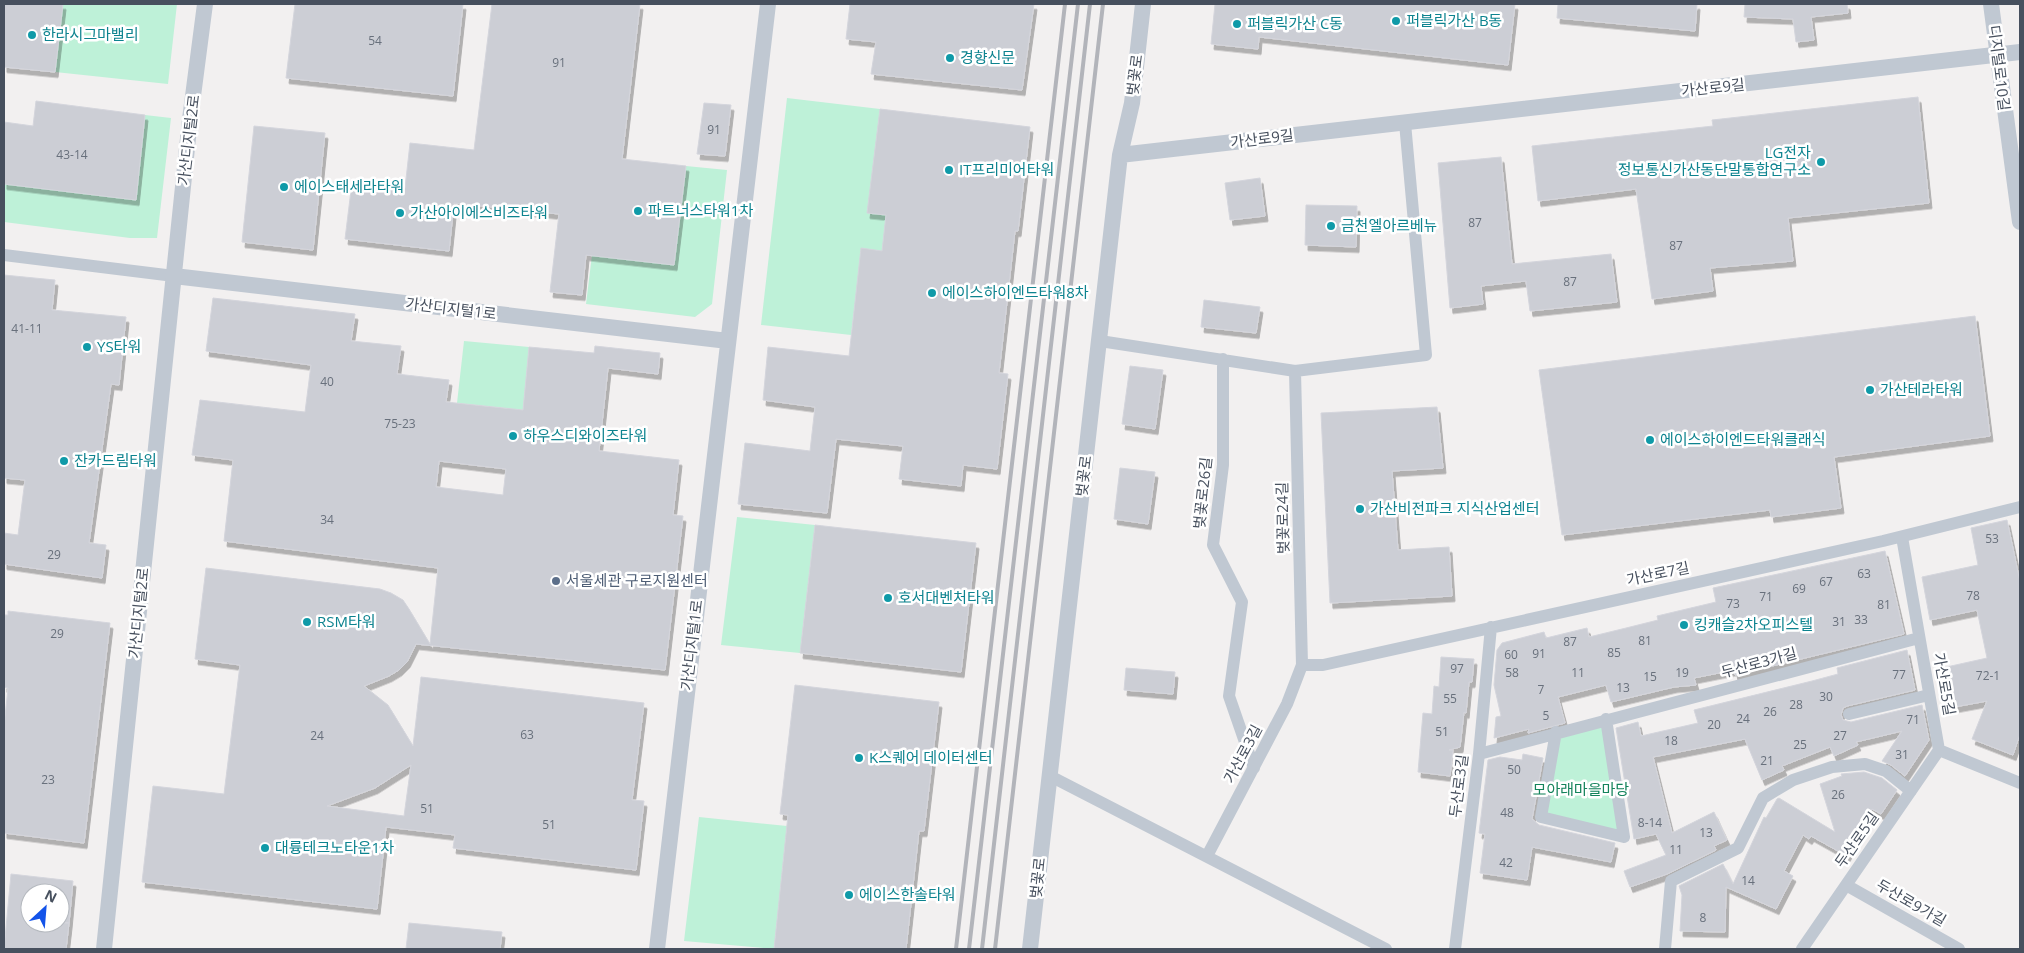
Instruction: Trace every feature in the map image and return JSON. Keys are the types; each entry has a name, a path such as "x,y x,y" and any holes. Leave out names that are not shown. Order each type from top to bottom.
{"street":[{"name":"가산디지털2로","path":"104,949 174,276 205,4"},
{"name":"가산디지털1로","path":"657,949 768,4"},
{"name":"벚꽃로","path":"1030,949 1120,155 1132,103 1143,4"},
{"name":"디지털로10길","path":"1991,4 1996,55 2020,222"},
{"name":"가산로9길","path":"1120,155 2020,52"},
{"path":"1100,341 1295,371 1426,355 1405,123"},
{"path":"4,255 174,276"},
{"name":"가산디지털1로","path":"174,276 728,341"},
{"name":"벚꽃로26길","path":"1223,359 1223,465 1213,545 1242,602 1229,696 1254,768"},
{"name":"벚꽃로24길","path":"1295,371 1302,665"},
{"name":"가산로7길","path":"1302,665 1323,665 1902,536 2020,507"},
{"name":"가산로5길","path":"1902,536 1939,750"},
{"name":"두산로3길","path":"1455,949 1479,754 1491,627"},
{"name":"두산로3가길","path":"1479,754 1556,732 1919,638"},
{"name":"가산로3길","path":"1207,856 1287,704 1302,665"},
{"path":"1849,714 1929,695"},
{"path":"1556,732 1541,817 1624,836 1606,719"},
{"path":"1939,750 2020,783"},
{"name":"두산로5길","path":"1802,949 1939,750"},
{"path":"1665,949 1671,880 1738,848 1763,798 1793,780 1832,767 1865,764 1886,771 1911,790"},
{"path":"1050,776 1386,949"},
{"name":"두산로9가길","path":"1846,885 1959,949"}],"green space":[{"path":"63,4 177,4 168,84 55,72"},
{"path":"787,98 880,109 868,213 887,215 882,251 862,249 851,335 761,325"},
{"path":"145,115 171,118 157,238 130,238 4,222 4,184 136,200"},
{"path":"686,166 727,170 712,304 695,317 586,304 592,255 674,265"},
{"path":"464,341 529,347 523,410 457,403"},
{"path":"737,517 815,525 800,653 721,645"},
{"name":"모아래마을마당","path":"1606,719 1624,837 1541,817 1556,732"},
{"path":"699,817 787,826 774,949 684,941"}],"building":[{"name":"한라시그마밸리","path":"4,4 63,4 55,72 4,67"},
{"path":"295,4 463,4 453,96 286,78"},
{"path":"492,4 640,4 622,159 686,166 674,265 586,255 582,295 550,292 559,214 454,203 449,251 345,239 352,182 405,188 410,143 474,150"},
{"name":"경향신문","path":"850,4 1034,4 1022,90 871,74 876,42 846,39"},
{"name":"퍼블릭가산 B동","path":"1215,4 1515,4 1508,65 1259,37 1258,49 1211,44"},
{"path":"1558,4 1697,4 1695,31 1557,18"},
{"path":"1745,4 1847,4 1848,13 1811,17 1814,40 1796,42 1793,19 1744,17"},
{"path":"1918,97 1929,203 1788,218 1793,261 1710,268 1713,291 1652,299 1636,189 1538,201 1532,146 1713,126 1712,120"},
{"path":"36,101 145,115 136,200 4,184 4,122 33,126"},
{"path":"704,103 731,105 725,156 697,154"},
{"path":"880,109 1030,127 1018,231 1015,231 999,373 1008,374 997,469 963,465 961,486 899,479 903,446 836,439 827,513 738,504 745,443 810,451 815,407 763,400 768,347 849,356 861,248 882,251 886,215 867,213"},
{"name":"에이스태세라타워","path":"254,126 325,133 313,250 242,242"},
{"path":"1501,157 1512,264 1611,254 1617,302 1530,311 1526,281 1481,286 1483,304 1450,308 1438,163"},
{"path":"1260,178 1265,216 1230,220 1225,183"},
{"name":"금천엘아르베뉴","path":"1306,205 1357,206 1356,247 1305,245"},
{"path":"4,275 55,280 52,310 126,317 119,385 111,384 89,543 106,545 102,578 4,564 4,533 18,535 25,480 4,478"},
{"path":"213,298 355,314 351,341 401,346 397,374 449,380 446,402 523,410 529,347 594,353 595,346 660,353 658,374 608,368 599,451 679,460 673,515 683,516 665,670 416,644 407,662 399,670 364,686 388,705 413,746 421,677 644,703 632,800 644,801 636,870 453,848 455,835 386,827 377,909 142,882 153,786 224,794 240,665 195,659 206,568 380,589 403,600 430,644 438,568 224,541 233,460 192,455 200,400 305,412 311,365 206,351","holes":["439,461 506,469 503,495 436,487","411,765 404,816 327,806 375,788"]},
{"path":"1204,300 1260,307 1256,333 1201,327"},
{"path":"1975,316 1990,436 1834,457 1841,508 1771,517 1770,510 1562,535 1539,370"},
{"path":"1130,366 1163,370 1155,429 1122,424"},
{"name":"가산비전파크 지식산업센터","path":"1437,407 1443,468 1392,471 1398,550 1449,547 1452,596 1330,603 1321,413"},
{"path":"1120,468 1155,472 1148,524 1114,519"},
{"path":"2007,520 2020,582 2020,734 2013,755 1972,739 1987,701 1949,708 1942,668 1987,658 1977,610 1930,620 1922,577 1978,565 1971,528"},
{"name":"호서대벤처타워","path":"815,525 976,543 961,672 800,653"},
{"path":"1885,551 1904,634 1735,675 1734,670 1694,678 1696,685 1674,687 1611,702 1606,685 1558,697 1565,723 1528,733 1529,729 1494,738 1496,717 1501,716 1494,685 1497,650 1502,643 1544,632 1546,638 1587,628 1589,637 1658,620 1657,616 1716,602 1713,588"},
{"path":"8,611 110,623 84,843 4,833 4,726 8,688 4,687 4,615 8,615"},
{"path":"1907,650 1915,690 1847,706 1843,708 1841,715 1843,720 1851,722 1922,705 1929,740 1905,776 1891,765 1882,761 1902,731 1856,742 1858,745 1834,756 1830,747 1782,766 1784,770 1762,780 1745,739 1653,757 1672,833 1714,812 1727,840 1714,846 1716,850 1667,874 1630,887 1624,871 1666,855 1656,834 1634,839 1616,728 1638,722 1641,736 1698,723 1694,710 1838,674 1837,668"},
{"path":"1441,657 1474,659 1472,682 1469,682 1460,747 1449,750 1453,750 1450,776 1418,772 1423,713 1432,714 1434,686 1439,687"},
{"path":"1126,668 1175,672 1173,694 1124,690"},
{"path":"795,685 939,702 924,831 919,831 906,949 774,949 788,815 780,814"},
{"path":"1523,754 1543,758 1532,819 1539,825 1615,843 1611,862 1532,847 1527,880 1480,873 1485,834 1479,833 1488,760 1500,757 1522,760"},
{"path":"1864,772 1882,778 1897,790 1881,814 1872,809 1847,856 1811,836 1809,839 1803,835 1784,871 1793,876 1776,909 1726,887 1725,932 1680,931 1682,895 1679,886 1723,864 1733,884 1764,817 1766,818 1777,799 1779,798 1835,832 1820,784 1842,776 1841,774"},
{"path":"11,874 73,881 70,912 70,883 20,883 20,933 68,933 66,949 4,949"},
{"path":"409,923 502,932 500,949 406,949"}],"railway":[{"path":"956,949 1065,4"},
{"path":"969,949 1078,4"},
{"path":"982,949 1090,4"},
{"path":"995,949 1103,4"}],"place":[{"name":"퍼블릭가산 B동","path":"1396,21"},
{"name":"퍼블릭가산 C동","path":"1237,24"},
{"name":"한라시그마밸리","path":"32,35"},
{"name":"경향신문","path":"950,58"},
{"name":"LG전자 정보통신가산동단말통합연구소","path":"1821,162"},
{"name":"IT프리미어타워","path":"949,170"},
{"name":"에이스태세라타워","path":"284,187"},
{"name":"파트너스타워1차","path":"638,211"},
{"name":"가산아이에스비즈타워","path":"400,213"},
{"name":"금천엘아르베뉴","path":"1331,226"},
{"name":"에이스하이엔드타워8차","path":"932,293"},
{"name":"YS타워","path":"87,347"},
{"name":"가산테라타워","path":"1870,390"},
{"name":"하우스디와이즈타워","path":"513,436"},
{"name":"에이스하이엔드타워클래식","path":"1650,440"},
{"name":"잔카드림타워","path":"64,461"},
{"name":"가산비전파크 지식산업센터","path":"1360,509"},
{"name":"서울세관 구로지원센터","path":"556,581"},
{"name":"호서대벤처타워","path":"888,598"},
{"name":"RSM타워","path":"307,622"},
{"name":"킹캐슬2차오피스텔","path":"1684,625"},
{"name":"K스퀘어 데이터센터","path":"859,758"},
{"name":"대륭테크노타운1차","path":"265,848"},
{"name":"에이스한솔타워","path":"849,895"}]}
